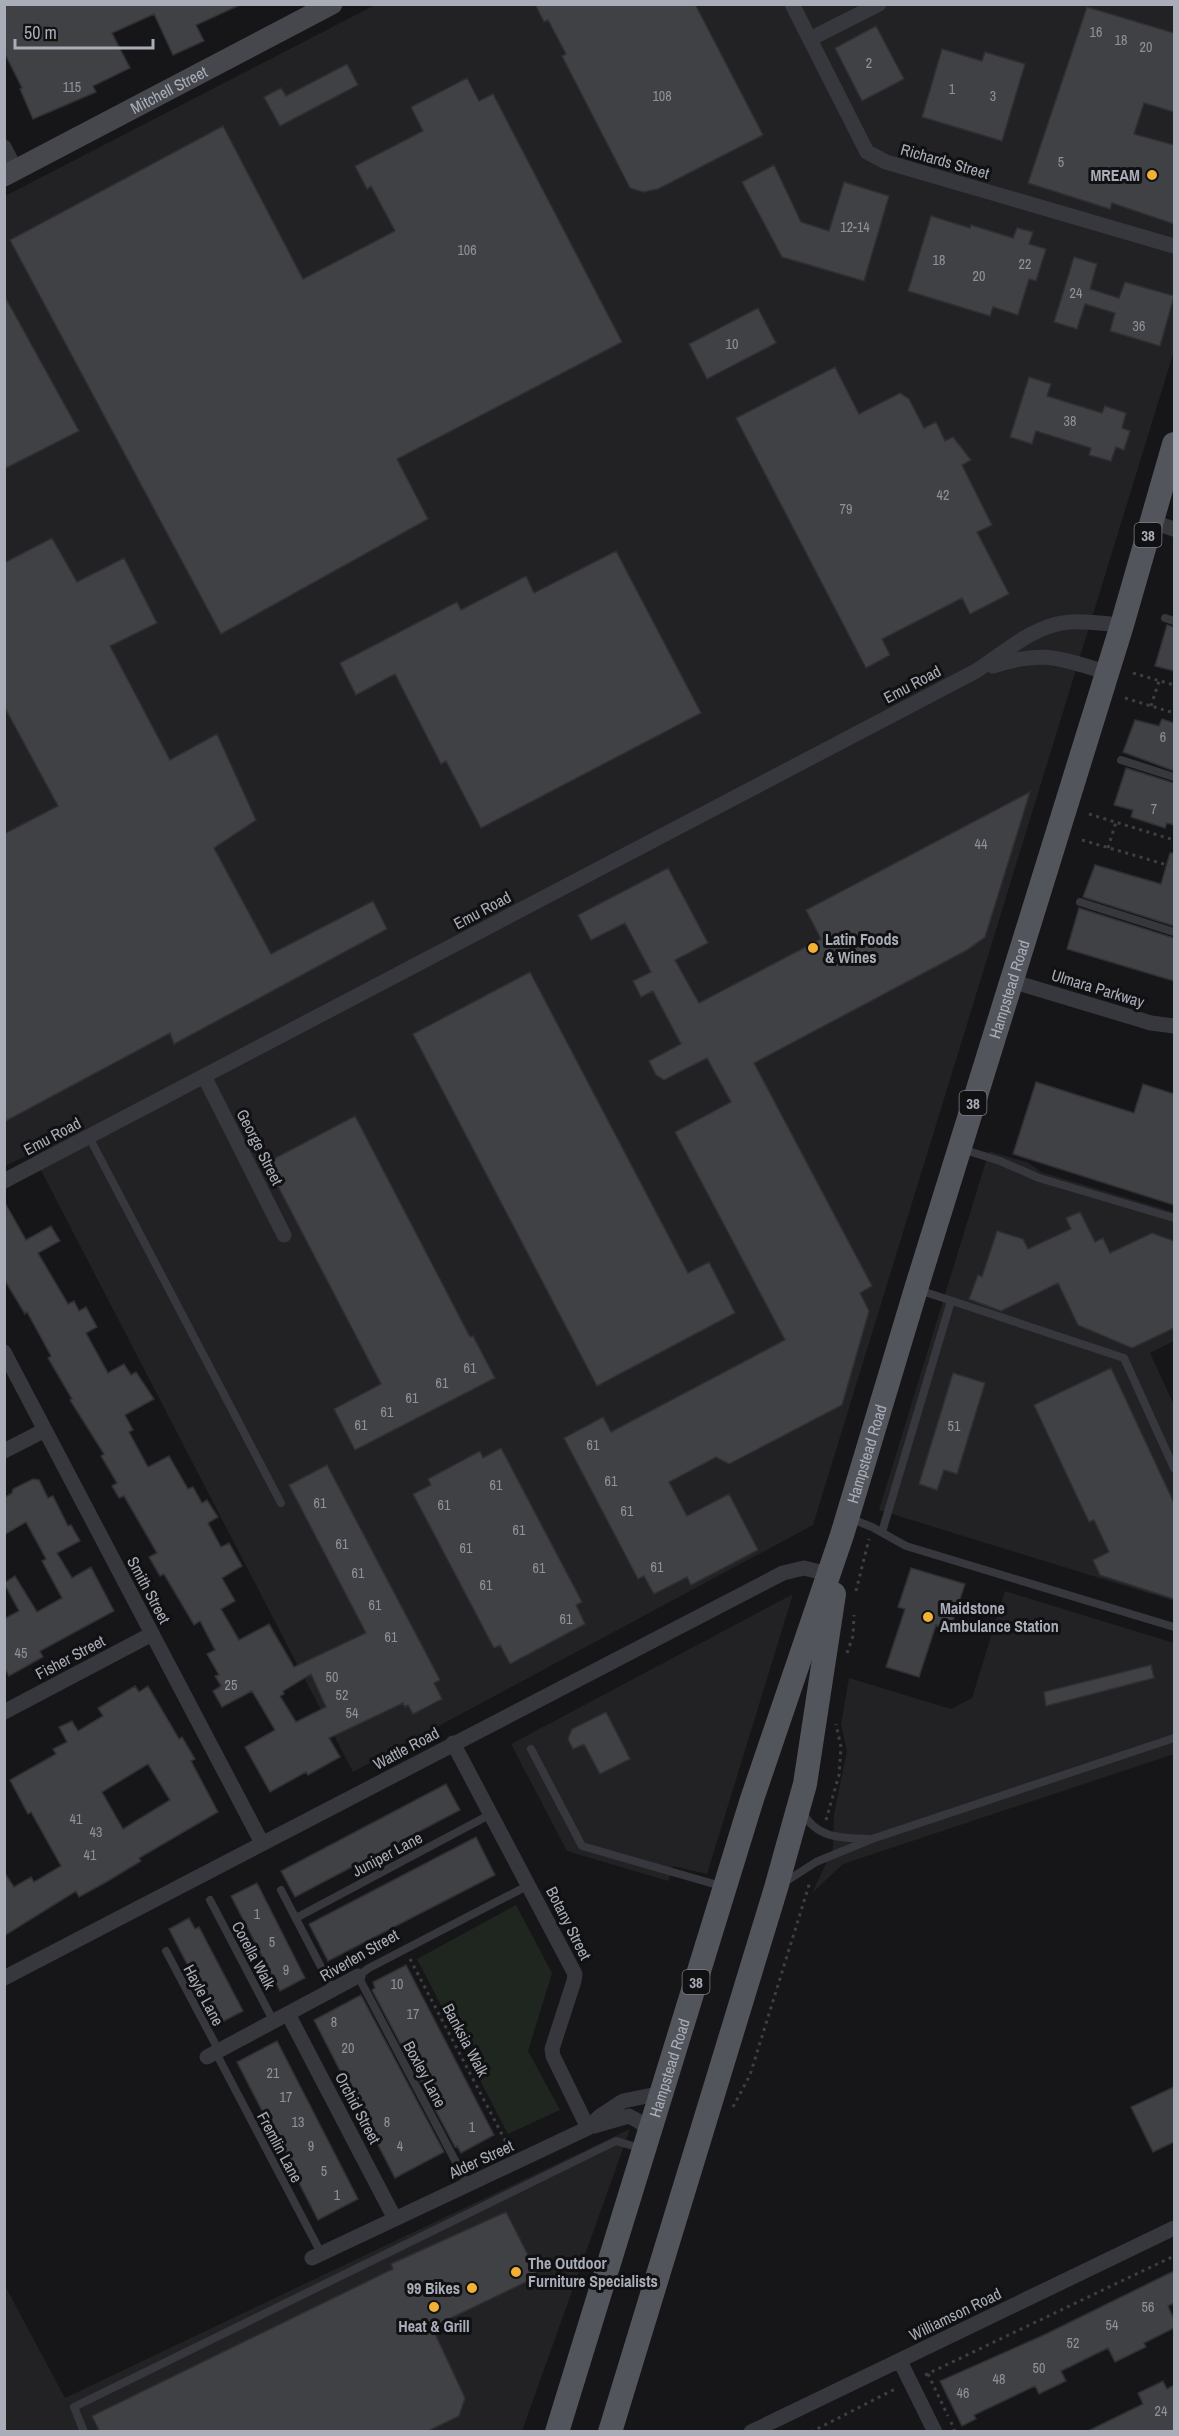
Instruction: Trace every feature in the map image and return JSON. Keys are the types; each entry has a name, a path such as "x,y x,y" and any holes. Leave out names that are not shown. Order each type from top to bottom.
{"main road":[{"name":"Hampstead Road","path":"557,2432 752,1799 845,1526 1106,672 1122,625 1163,525 1174,444"},
{"name":"Hampstead Road","path":"610,2432 801,1800 845,1526"}],"street":[{"name":"Mitchell Street","path":"10,173 332,4"},
{"name":"Richards Street","path":"792,4 867,152 886,162 1174,246"},
{"path":"810,39 879,4"},
{"path":"4,147 10,173"},
{"name":"Emu Road","path":"4,1181 976,671 1028,636 1051,626 1070,622 1122,625"},
{"name":"Emu Road","path":"976,671 1030,656 1055,657 1106,672"},
{"name":"Ulmara Parkway","path":"1011,981 1151,1023 1174,1026"},
{"name":"George Street","path":"204,1076 284,1235"},
{"name":"Smith Street","path":"4,1352 262,1844"},
{"path":"4,1451 45,1430"},
{"name":"Wattle Road","path":"4,1978 783,1573 804,1568 828,1574"},
{"name":"Fisher Street","path":"4,1712 152,1634"},
{"name":"Botany Street","path":"453,1743 575,1974 552,2049 553,2056 588,2128"},
{"name":"Riverlen Street","path":"214,2054 358,1976"},
{"name":"Orchid Street","path":"288,2014 395,2219"},
{"name":"Alder Street","path":"317,2255 588,2128 600,2116 623,2101 662,2093"},
{"path":"588,2128 630,2116 640,2122 647,2141"},
{"name":"Williamson Road","path":"751,2432 1174,2228"},
{"path":"900,2361 935,2432"}],"lane":[{"path":"1165,618 1174,621"},
{"path":"1121,760 1174,777"},
{"path":"1080,902 1174,932"},
{"path":"89,1137 281,1503"},
{"path":"960,1148 1000,1161 1039,1178 1174,1218"},
{"path":"916,1289 1124,1358 1174,1468"},
{"path":"882,1532 951,1301"},
{"path":"845,1526 872,1527 906,1546 1174,1627"},
{"path":"776,1888 816,1862 872,1839 1174,1738"},
{"path":"531,1749 582,1846 725,1887"},
{"path":"801,1800 805,1816 822,1833 838,1838 872,1839"},
{"name":"Juniper Lane","path":"296,1918 491,1814"},
{"name":"Riverlen Street","path":"358,1976 529,1885"},
{"path":"281,1890 333,1990"},
{"name":"Corella Walk","path":"210,1900 274,2022"},
{"name":"Hayle Lane","path":"166,1951 214,2054"},
{"name":"Boxley Lane","path":"358,1976 468,2185"},
{"name":"Fremlin Lane","path":"214,2054 317,2255"},
{"path":"84,2432 74,2407 616,2141 647,2141"}],"path":[{"path":"1133,673 1174,685"},
{"path":"1151,706 1159,681"},
{"path":"1125,698 1174,713"},
{"path":"1089,814 1174,840"},
{"path":"1108,848 1116,822"},
{"path":"1082,840 1174,867"},
{"path":"855,1596 872,1527"},
{"path":"845,1661 852,1636 854,1606"},
{"path":"831,1803 839,1775 841,1747 836,1719"},
{"name":"Banksia Walk","path":"405,1949 506,2142"},
{"path":"811,2432 1174,2256"},
{"path":"928,2374 955,2432"}],"shaded area":[{"path":"375,5 1174,5 1174,351 813,1525 353,1772 32,1153 5,1166 5,196"},
{"path":"989,1151 1029,1163 1041,1172 1174,1212 1174,1341 1150,1353 1174,1405 1174,1601 879,1510"},
{"path":"1005,1591 1174,1643 1174,1754 843,1864 812,1893 833,1849 834,1814 847,1751 841,1724 849,1678 951,1709 972,1698"},
{"path":"793,1594 707,1874 673,1866 668,1881 567,1851 511,1744"},
{"path":"516,1905 552,1973 528,2051 560,2110 508,2134 417,1959"},
{"path":"630,2129 522,2431 5,2431 4,2284 65,2398"}],"building":[{"path":"4,4 242,4 196,25 204,41 173,55 154,14 112,33 130,68 93,86 96,92 33,119 20,89 22,88 4,52"},
{"path":"535,4 695,4 763,135 658,189 643,192 630,188 562,56 566,54 548,20 544,22"},
{"path":"1087,7 1174,33 1174,112 1144,103 1134,134 1174,145 1174,224 1112,203 1110,209 1028,183"},
{"path":"876,26 904,79 862,101 835,48"},
{"path":"942,49 982,61 985,52 1025,64 1002,141 922,117"},
{"path":"347,64 358,85 280,126 264,97 281,88 286,96"},
{"path":"467,78 479,101 493,94 622,342 397,459 428,519 221,634 10,240 223,126 303,279 395,231 371,186 367,189 355,166 423,131 411,107"},
{"path":"774,165 801,222 829,231 844,182 889,196 864,281 782,257 742,182"},
{"path":"931,216 1013,238 1017,228 1033,232 1029,244 1046,249 1036,281 1029,279 1018,315 993,307 990,316 908,291"},
{"path":"1074,257 1097,264 1090,289 1119,298 1125,282 1174,296 1160,346 1110,331 1115,313 1085,304 1077,329 1054,322"},
{"path":"4,295 79,431 4,469"},
{"path":"758,308 776,343 707,379 689,344"},
{"path":"835,367 859,414 900,393 909,399 924,428 936,422 945,441 953,437 971,460 962,465 992,525 977,532 1009,594 970,614 962,598 882,639 890,655 866,668 736,418"},
{"path":"1029,377 1051,384 1047,396 1102,413 1105,406 1126,413 1122,428 1130,431 1124,450 1116,447 1111,461 1089,455 1091,448 1036,431 1032,444 1010,437"},
{"path":"52,538 77,582 124,558 157,623 110,646 170,760 217,734 256,820 214,848 271,954 373,901 387,929 174,1044 170,1033 4,1122 4,834 58,806 4,706 4,563"},
{"path":"616,551 701,713 481,828 446,761 441,764 395,674 356,695 340,663 457,602 461,610 526,576 534,593"},
{"path":"1167,625 1174,627 1174,671 1155,666"},
{"path":"1162,719 1174,723 1174,771 1123,752 1135,720 1159,726"},
{"path":"1126,768 1174,783 1174,825 1167,823 1165,828 1131,817 1133,810 1114,805"},
{"path":"1030,792 985,937 967,950 754,1063 872,1286 860,1293 869,1311 842,1405 729,1464 716,1457 669,1482 687,1516 729,1494 758,1550 691,1585 687,1577 654,1594 644,1576 638,1579 564,1438 603,1417 611,1432 785,1340 675,1132 731,1102 707,1058 664,1080 656,1075 649,1061 681,1044 653,991 641,997 633,981 651,972 625,923 591,940 578,915 668,868 708,943 675,960 699,1003 821,939 806,910"},
{"path":"1170,853 1174,853 1174,926 1083,897 1095,865 1161,884"},
{"path":"1079,908 1174,938 1174,981 1067,949"},
{"path":"530,972 688,1273 709,1262 735,1313 597,1386 413,1034"},
{"path":"1036,1082 1134,1113 1143,1084 1174,1094 1174,1205 1013,1154"},
{"path":"355,1116 470,1337 473,1336 495,1378 355,1450 334,1409 381,1384 266,1163"},
{"path":"4,1201 26,1240 51,1226 60,1241 38,1253 68,1304 74,1301 79,1311 86,1307 97,1327 86,1333 108,1373 124,1364 131,1375 136,1372 154,1399 125,1415 133,1430 129,1432 148,1467 169,1456 188,1489 193,1487 202,1503 207,1500 218,1517 208,1523 221,1547 229,1543 242,1566 222,1578 235,1601 221,1609 239,1640 269,1624 294,1667 366,1633 289,1485 327,1465 440,1680 434,1683 442,1699 413,1714 408,1705 405,1707 403,1703 329,1738 340,1757 270,1792 245,1747 275,1730 252,1691 222,1707 213,1691 221,1686 215,1676 219,1675 207,1654 215,1650 200,1621 194,1625 164,1574 160,1576 149,1557 157,1553 124,1496 119,1498 112,1486 117,1483 101,1456 104,1454 70,1400 72,1399 48,1358 51,1356 27,1312 25,1314 4,1279","holes":["311,1674 326,1707 296,1722 280,1696 284,1694 283,1691"]},
{"path":"1080,1212 1095,1242 1103,1238 1110,1253 1152,1233 1174,1241 1174,1328 1132,1348 1078,1325 1058,1283 1001,1311 969,1299 978,1275 982,1277 997,1231 1023,1239 1028,1249 1071,1229 1066,1218"},
{"path":"1111,1368 1174,1503 1174,1599 1100,1575 1093,1560 1109,1552 1094,1520 1089,1522 1034,1405"},
{"path":"953,1373 985,1383 957,1474 944,1470 937,1490 919,1484"},
{"path":"501,1448 582,1602 576,1605 585,1624 510,1664 500,1645 494,1648 413,1494 431,1485 428,1479 480,1451 483,1458"},
{"path":"33,1479 39,1480 48,1498 53,1496 68,1526 71,1525 80,1541 57,1553 72,1578 91,1567 114,1611 40,1651 43,1657 9,1676 4,1667 4,1619 19,1611 4,1583 15,1576 37,1612 62,1598 42,1561 46,1559 26,1522 4,1535 4,1498 12,1493 13,1489"},
{"name":"Maidstone Ambulance Station","path":"911,1568 965,1584 950,1630 936,1625 919,1677 886,1667 905,1609 898,1607"},
{"path":"1151,1665 1154,1678 1046,1706 1044,1692"},
{"path":"135,1686 139,1692 148,1686 179,1739 182,1737 195,1759 191,1761 218,1812 139,1858 141,1861 108,1881 79,1897 76,1891 4,1936 4,1872 14,1887 31,1877 34,1882 61,1866 31,1812 28,1814 10,1780 56,1754 53,1749 67,1742 59,1727 72,1721 78,1731 103,1716 98,1708","holes":["148,1764 170,1800 123,1829 102,1792"]},
{"path":"606,1712 630,1759 600,1774 584,1744 573,1749 568,1739 572,1729"},
{"path":"446,1784 460,1810 295,1897 281,1871"},
{"path":"476,1837 495,1875 328,1961 309,1924"},
{"path":"257,1883 305,1978 280,1991 231,1896"},
{"path":"189,1918 195,1929 199,1927 243,2011 218,2024 169,1929"},
{"path":"406,1965 494,2135 461,2153 457,2146 455,2147 372,1990 375,1988 373,1982"},
{"path":"361,1995 444,2152 395,2178 314,2020"},
{"path":"277,2041 358,2199 318,2220 237,2062"},
{"path":"1174,2087 1174,2142 1153,2152 1131,2107"},
{"path":"506,2212 536,2271 532,2279 432,2327 465,2398 459,2416 426,2432 100,2432 92,2416 393,2269 391,2264"},
{"path":"1174,2271 1174,2303 1168,2306 1174,2320 1174,2328 1144,2343 1146,2347 1115,2362 1108,2348 1061,2371 1066,2381 1039,2394 1035,2386 974,2415 976,2419 962,2426 940,2381 1044,2335"},
{"path":"1163,2381 1167,2389 1174,2385 1174,2432 1086,2432 1143,2404 1138,2393"}],"place":[{"name":"MREAM","path":"1152,175"},
{"name":"Latin Foods & Wines","path":"813,948"},
{"name":"Maidstone Ambulance Station","path":"928,1617"},
{"name":"The Outdoor Furniture Specialists","path":"516,2272"},
{"name":"99 Bikes","path":"472,2288"},
{"name":"Heat & Grill","path":"434,2307"}]}
